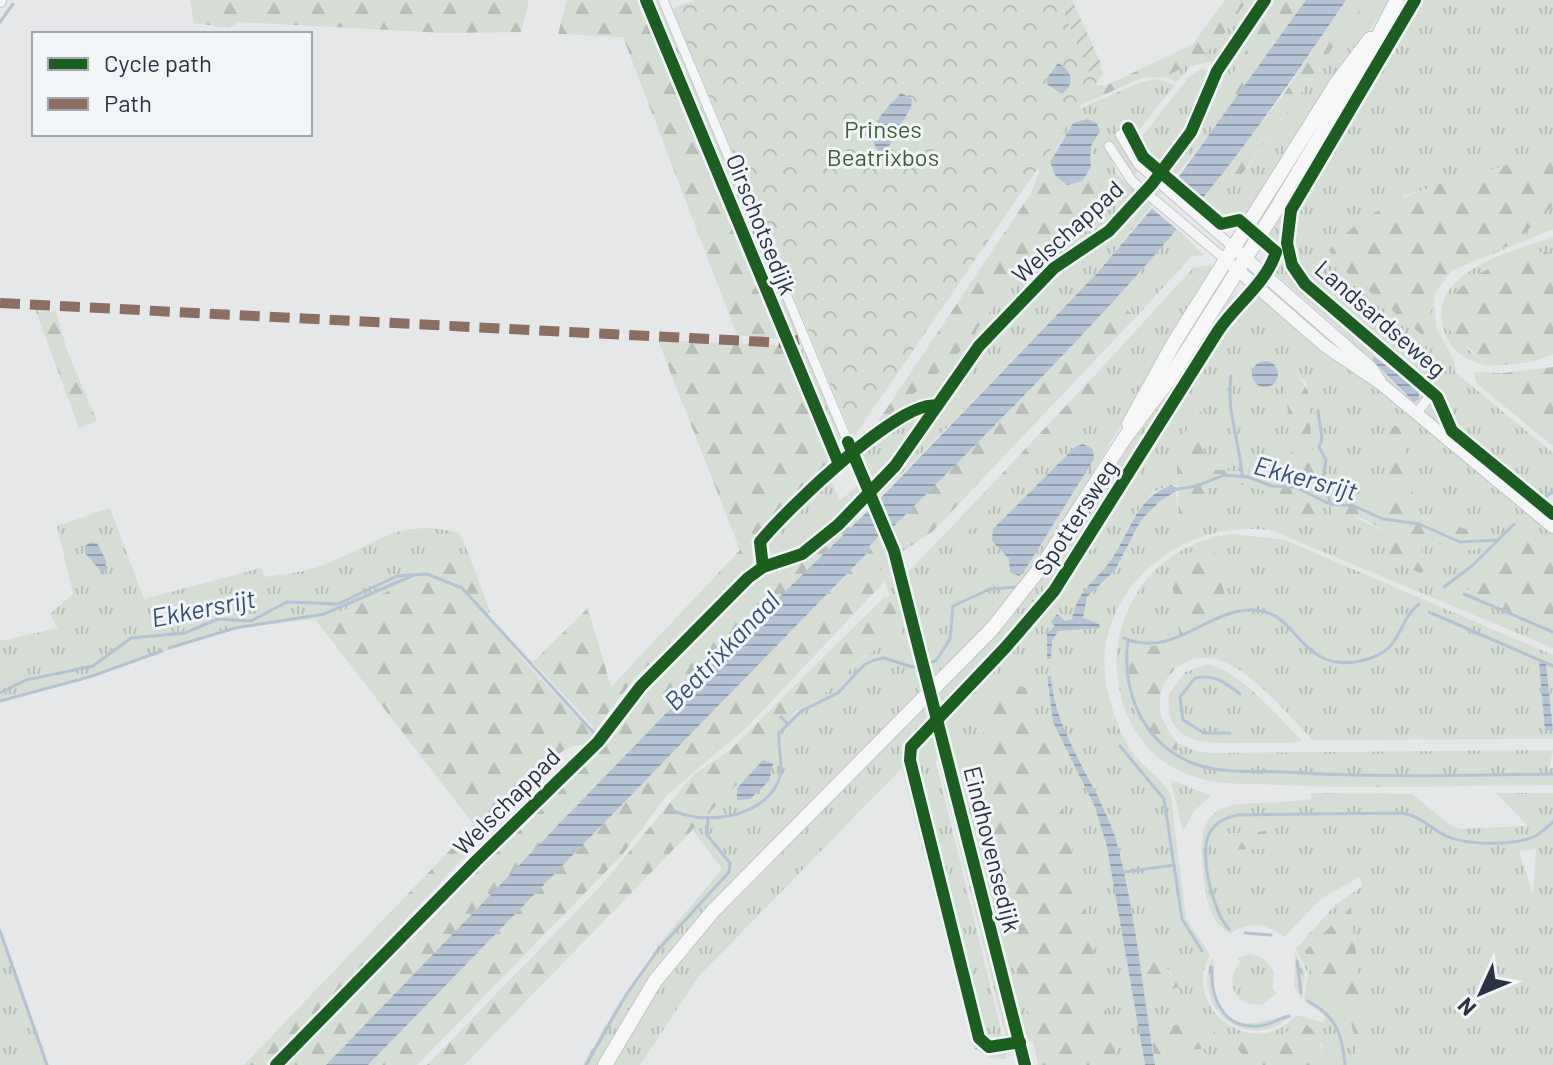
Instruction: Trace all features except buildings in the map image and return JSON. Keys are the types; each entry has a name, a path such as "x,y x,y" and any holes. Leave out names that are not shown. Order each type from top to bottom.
{"main road":[{"name":"Spottersweg","path":"605,1065 655,981 713,911 1011,606 1045,562 1124,439 1168,381 1236,259 1369,54 1397,0"}],"street":[{"name":"Oirschotsedijk","path":"663,0 848,442"},
{"name":"Landsardseweg","path":"1415,0 1298,197 1287,224 1292,265 1310,289 1432,393 1416,414"},
{"path":"1120,135 1131,156 1215,231 1236,259"},
{"path":"1109,146 1132,181 1205,242 1236,259"},
{"name":"Landsardseweg","path":"1236,259 1325,346 1380,383 1553,527"}],"green space":[{"path":"190,0 529,0 521,32 445,33 238,22 229,28 194,23"},
{"path":"567,0 643,0 744,243 780,339 737,335 623,37 558,34"},
{"path":"648,0 658,0 685,65 678,71"},
{"name":"Prinses Beatrixbos","path":"694,0 1071,0 1103,73 853,438 673,9"},
{"path":"1072,0 1102,66 1089,72 1060,3"},
{"path":"1225,0 1247,0 1219,41 1201,57 1165,77 1142,78 1035,125 1060,4 1095,85 1105,86 1193,44"},
{"path":"1247,0 1262,0 1221,60 1191,66 1177,82 1165,77 1201,57"},
{"path":"1269,0 1274,0 1227,85 1235,102 1098,272 880,496 877,490 915,444 981,348 1057,270 1116,227 1177,159 1197,128 1217,77"},
{"path":"1274,0 1306,0 1235,102 1227,85"},
{"path":"1346,0 1367,0 1237,181 1213,185 1282,97"},
{"path":"1367,0 1391,0 1303,122 1242,219 1234,215 1223,222 1200,202 1213,185 1238,181"},
{"path":"1404,0 1411,0 1289,205 1283,224 1283,245 1277,247 1264,235"},
{"path":"1420,0 1553,0 1553,153 1403,196 1381,299 1423,337 1434,301 1436,327 1454,361 1455,372 1553,453 1553,493 1542,504 1455,430 1438,394 1314,287 1300,269 1293,250 1291,239 1297,207"},
{"path":"1202,68 1210,71 1211,76 1184,135 1161,167 1141,145 1141,138 1188,78"},
{"path":"689,73 798,333 786,340 679,75"},
{"path":"1158,79 1175,85 1138,131 1130,126 1126,129 1145,163 1133,176 1107,146 1116,173 1137,194 1101,233 1050,268 965,360 937,399 914,406 862,441 1002,296 1026,276 1041,246 1093,212 1096,169 1091,168 1090,148 1098,136 1099,125 1073,123 1055,151 1051,168 1039,173 1035,128 1141,82"},
{"path":"1553,153 1553,206 1514,243 1451,271 1436,292 1424,337 1338,265 1329,250 1351,229 1404,198 1433,186"},
{"path":"1051,168 1067,185 1089,173 1091,168 1105,175 1111,184 1093,212 1041,246 1041,256 1026,276 1002,296 954,359 873,429 1031,193 1039,173"},
{"path":"1553,206 1553,229 1451,271 1514,243"},
{"path":"1177,229 1204,255 1191,257 1135,318 1116,298"},
{"path":"1553,237 1553,256 1545,251 1484,271 1466,348 1489,366 1461,355 1451,345 1444,330 1442,309 1448,292 1460,278 1496,257"},
{"path":"1545,251 1553,256 1553,354 1533,362 1489,366 1449,330 1450,305 1466,283 1478,274"},
{"path":"1284,255 1300,285 1421,390 1424,397 1418,404 1413,401 1417,401 1419,391 1377,356 1373,357 1373,361 1409,398 1396,391 1338,328 1270,269 1278,257"},
{"path":"1211,265 1210,273 1052,542 995,618 704,914 599,1065 583,1065 615,1009 661,942 722,869 692,829 772,747 785,722 811,706 867,655 902,635 885,581 868,547 889,525 911,546 901,552 899,544 888,558 913,644 920,646 904,576 942,537 952,547 1112,386 1098,372 1193,268","holes":["1075,447 1012,569 1009,559 992,541 1000,524"]},
{"path":"1250,291 1224,317 1051,590 999,651 913,738 908,749 975,1037 987,1049 1004,1048 1007,1059 991,1058 973,1048 902,768 699,976 640,1065 611,1065 652,997 707,927 1023,602 1141,425 1187,366 1229,299 1239,292"},
{"path":"1257,293 1553,532 1553,563 1521,537 1464,594 1553,632 1553,648 1273,531 1237,529 1202,536 1171,551 1144,572 1123,599 1109,630 1104,665 1110,701 1123,737 1130,750 1160,780 1171,797 1186,918 1210,955 1203,975 1205,994 1213,1010 1226,1023 1243,1031 1261,1033 1280,1028 1296,1015 1324,1023 1325,1016 1304,1001 1308,974 1296,949 1335,905 1363,886 1359,877 1321,899 1284,937 1257,925 1230,934 1214,917 1204,880 1202,849 1205,828 1213,814 1226,807 1243,804 1311,799 1311,793 1412,794 1451,826 1461,829 1528,826 1496,793 1553,793 1553,1065 1368,1065 1351,908 1317,990 1345,1011 1356,1041 1359,1065 1322,1065 1322,1044 1303,1022 1275,1039 1234,1043 1249,1065 1155,1065 1154,1055 1207,1048 1201,1022 1149,1028 1143,996 1184,986 1153,952 1129,913 1118,847 1111,825 1061,720 1051,676 1047,677 1055,718 1085,782 1107,849 1145,1065 1118,1065 1045,726 1034,719 1026,688 1010,682 984,724 978,779 1033,1041 1023,1043 947,741 942,728 935,732 939,750 936,763 1004,1042 990,1045 981,1037 913,759 913,748 1018,637 1062,583 1227,322","holes":["1298,375 1306,382 1314,477 1322,494 1231,482 1206,488 1179,527 1176,493 1160,501 1141,520 1115,570 1087,597 1083,618 1099,626 1058,631 1052,641 1057,615 1065,621 1072,618 1079,601 1108,565 1145,501 1164,487 1177,485 1176,445 1200,413 1204,469 1293,476 1286,390","1390,425 1396,426 1402,434 1412,493 1411,512 1477,534 1483,538 1481,545 1473,550 1421,535 1419,545 1424,558 1390,548 1398,537 1347,514 1334,496 1393,507 1381,451","1266,831 1268,848 1217,851 1215,835","1536,849 1533,895 1519,851"]},
{"path":"1116,298 1135,318 933,531 911,546 892,528"},
{"path":"35,309 56,312 68,353 97,421 79,428"},
{"path":"658,340 784,345 836,462 756,541 753,561 748,570 634,679 595,730 600,736 559,754 271,1065 244,1065 474,825 315,619 328,617 410,582 428,563 468,553 490,611 487,615 530,668 592,733 593,726 533,662 588,608 611,687 740,550"},
{"path":"790,347 805,350 847,447 846,453 839,459"},
{"path":"1553,367 1553,437 1496,390 1503,373"},
{"path":"1098,372 1113,385 952,547 942,537"},
{"path":"1474,372 1503,373 1496,390 1553,437 1553,446 1476,383"},
{"path":"1298,375 1308,391 1314,477 1322,494 1321,530 1298,523 1297,500 1232,482 1206,489 1209,516 1179,527 1176,445 1201,411 1205,469 1293,475 1286,390 1291,378"},
{"path":"1435,397 1451,432 1527,495 1523,497 1425,414"},
{"path":"925,407 930,411 875,486 864,470 860,452"},
{"path":"1390,425 1397,426 1402,434 1413,493 1411,512 1483,537 1481,545 1461,553 1421,536 1419,545 1426,570 1421,573 1388,561 1386,555 1397,537 1362,518 1332,515 1330,504 1334,496 1393,507 1381,451 1383,431"},
{"path":"829,476 840,501 857,486 867,493 801,549 775,557 765,553 765,539"},
{"path":"110,508 144,599 261,568 265,577 309,570 384,537 417,529 459,533 468,553 428,563 410,582 328,617 235,629 0,703 0,641 58,628 50,614 73,594 57,526"},
{"path":"854,516 858,520 326,1065 281,1065 612,732 640,694 749,580 785,562 805,557"},
{"path":"1234,534 1285,540 1553,655 1553,725 1546,663 1546,731 1553,730 1553,739 1313,740 1250,677 1231,665 1212,659 1193,660 1174,670 1169,645 1149,646 1132,642 1130,672 1137,701 1152,728 1172,750 1177,750 1178,743 1195,751 1214,753 1553,750 1549,768 1553,768 1553,785 1382,787 1234,783 1200,779 1167,764 1134,729 1124,707 1118,683 1120,635 1135,596 1157,569 1184,549","holes":["1213,544 1219,615 1187,635"]},
{"path":"1521,536 1553,563 1553,632 1464,594"},
{"path":"1212,543 1229,612 1180,639 1170,567 1186,554"},
{"path":"871,549 885,581 748,726 668,794 622,855 417,1065 368,1065"},
{"path":"891,596 902,635 864,656 815,703 796,711 775,735 773,747 464,1065 427,1065 599,888 694,774 729,751 884,597"},
{"path":"1131,642 1149,646 1169,645 1174,670 1162,689 1160,707 1166,725 1178,743 1177,751 1163,744 1152,733 1136,705 1129,672"},
{"path":"1206,665 1219,668 1245,684 1302,741 1222,743 1182,734 1169,712 1169,694 1185,672"},
{"path":"1010,682 1026,688 1034,719 1045,725 1118,1065 1038,1065 978,779 987,699"},
{"path":"942,751 1014,1034 1007,1042 939,763"},
{"path":"1171,780 1211,796 1194,811 1183,832"},
{"path":"1266,831 1268,848 1217,851 1214,835"},
{"path":"1351,907 1368,1065 1359,1065 1356,1041 1345,1011 1317,990 1305,951"},
{"path":"1129,914 1170,974 1183,978 1184,986 1143,996"},
{"path":"0,926 49,1065 0,1065"},
{"path":"1295,952 1305,972 1302,999 1294,987"},
{"path":"1250,954 1263,958 1274,971 1273,989 1277,993 1262,1005 1245,1003 1232,984 1240,962 1237,958"},
{"path":"1212,958 1216,997 1224,1012 1234,1020 1257,1023 1291,1016 1275,1027 1258,1031 1228,1021 1216,1009 1209,994 1207,977"},
{"path":"1201,1022 1215,1032 1215,1042 1207,1048 1154,1055 1149,1028"},
{"path":"1303,1022 1319,1040 1322,1065 1249,1065 1234,1043 1236,1038 1275,1039"}],"water":[{"path":"1306,0 1346,0 1244,146 1109,306 892,528 889,526 869,546 871,549 368,1065 326,1065 1098,272 1180,175"},
{"path":"1058,63 1069,73 1071,82 1062,94 1047,84 1047,78"},
{"path":"901,93 912,99 911,107 888,148 880,153 873,137 874,129 883,113"},
{"path":"1087,119 1097,123 1100,131 1090,148 1091,168 1082,181 1067,185 1055,175 1050,162 1073,123"},
{"path":"1374,356 1419,391 1419,399 1414,402 1372,360"},
{"path":"1265,361 1274,365 1278,374 1274,383 1265,387 1256,383 1252,374 1256,365"},
{"path":"1083,444 1093,449 1094,459 1028,565 1019,576 1010,572 1009,559 992,541 993,529 1075,447"},
{"path":"1171,485 1180,489 1160,501 1141,520 1115,570 1087,597 1083,618 1099,624 1100,628 1058,631 1052,641 1051,659 1047,659 1047,633 1055,626 1051,622 1057,614 1065,621 1072,619 1079,599 1113,557 1142,506"},
{"path":"90,542 97,543 106,561 104,575 85,553 85,546"},
{"path":"1539,660 1546,663 1553,730 1545,731"},
{"path":"1047,676 1051,676 1054,699 1070,742 1111,825 1118,847 1155,1065 1145,1065 1107,847 1095,807 1053,722"},
{"path":"763,760 773,764 769,781 750,799 737,800 737,788"}],"pier":[{"path":"1174,176 1204,203 1180,232 1149,206"},
{"path":"877,493 894,531 882,538 868,505"}],"waterway":[{"path":"0,22 13,4"},
{"path":"1231,376 1230,402 1242,476"},
{"path":"1318,411 1322,439 1319,447 1326,460 1323,479 1330,502"},
{"name":"Ekkersrijt","path":"1178,489 1197,486 1224,475 1248,477 1272,486 1295,487 1330,504 1354,506 1383,519 1419,524 1460,542 1498,540"},
{"name":"Ekkersrijt","path":"1541,499 1553,492"},
{"name":"Ekkersrijt","path":"1444,587 1473,565 1514,524"},
{"name":"Ekkersrijt","path":"0,693 26,680 93,666 131,638 185,633 218,619 251,621 287,602 338,604 397,576 427,574 462,588 593,732"},
{"name":"Ekkersrijt","path":"169,648 235,628 324,614 414,575"},
{"name":"Ekkersrijt","path":"672,810 685,815 715,818 731,816 759,804 770,794 780,776 779,733 801,711 838,693 864,665 874,660 884,658 912,667 936,661 950,639 953,606 990,589 1016,587"},
{"path":"1464,594 1553,632"},
{"name":"Ekkersrijt","path":"1033,601 1036,604"},
{"name":"Ekkersrijt","path":"1124,638 1143,643 1161,642 1226,615 1262,611 1285,623 1303,643 1326,659 1341,663 1361,661 1385,651 1419,604"},
{"path":"1429,612 1553,666"},
{"path":"1128,640 1130,689 1143,720 1164,746 1203,767 1230,771 1352,775 1553,774"},
{"name":"Ekkersrijt","path":"0,701 89,677 162,651"},
{"path":"1230,733 1204,733 1183,720 1180,697 1195,678 1202,677 1219,680 1240,694"},
{"path":"781,717 788,724"},
{"path":"1120,746 1164,799 1182,919 1202,951"},
{"path":"1229,929 1213,897 1206,854 1210,832 1229,817 1402,813 1415,817 1446,836 1490,843 1524,840 1553,822"},
{"path":"586,1065 626,995 658,950 729,872 730,863 707,835 708,818"},
{"path":"1118,873 1174,865"},
{"path":"0,931 47,1065"},
{"path":"1245,933 1271,935"},
{"path":"1297,961 1301,993"},
{"path":"1212,967 1216,1000 1236,1023 1259,1026 1289,1016"},
{"path":"1308,1001 1332,1020 1342,1044 1345,1065"}],"marked path":[{"path":"0,303 786,343 805,338"}],"cycle path":[{"path":"646,0 839,464"},
{"name":"Welschappad","path":"276,1065 598,742 641,686 748,578 763,567 802,554 838,525 895,466 979,346 1054,268 1109,231 1152,184 1191,132 1217,71 1265,0"},
{"path":"1415,0 1291,210 1287,243 1292,265 1305,284 1437,397 1452,431 1553,514"},
{"path":"1128,128 1143,157 1221,224 1239,220 1276,252"},
{"path":"1020,1042 989,1047 979,1038 910,760 911,747 1054,591 1218,331 1258,284 1276,252"},
{"path":"763,567 760,542 817,483 872,437 898,420 920,408 937,406"},
{"name":"Eindhovensedijk","path":"848,442 894,551 1025,1065"}],"water label":[{"name":"Beatrixkanaal","path":"721,650"}]}
